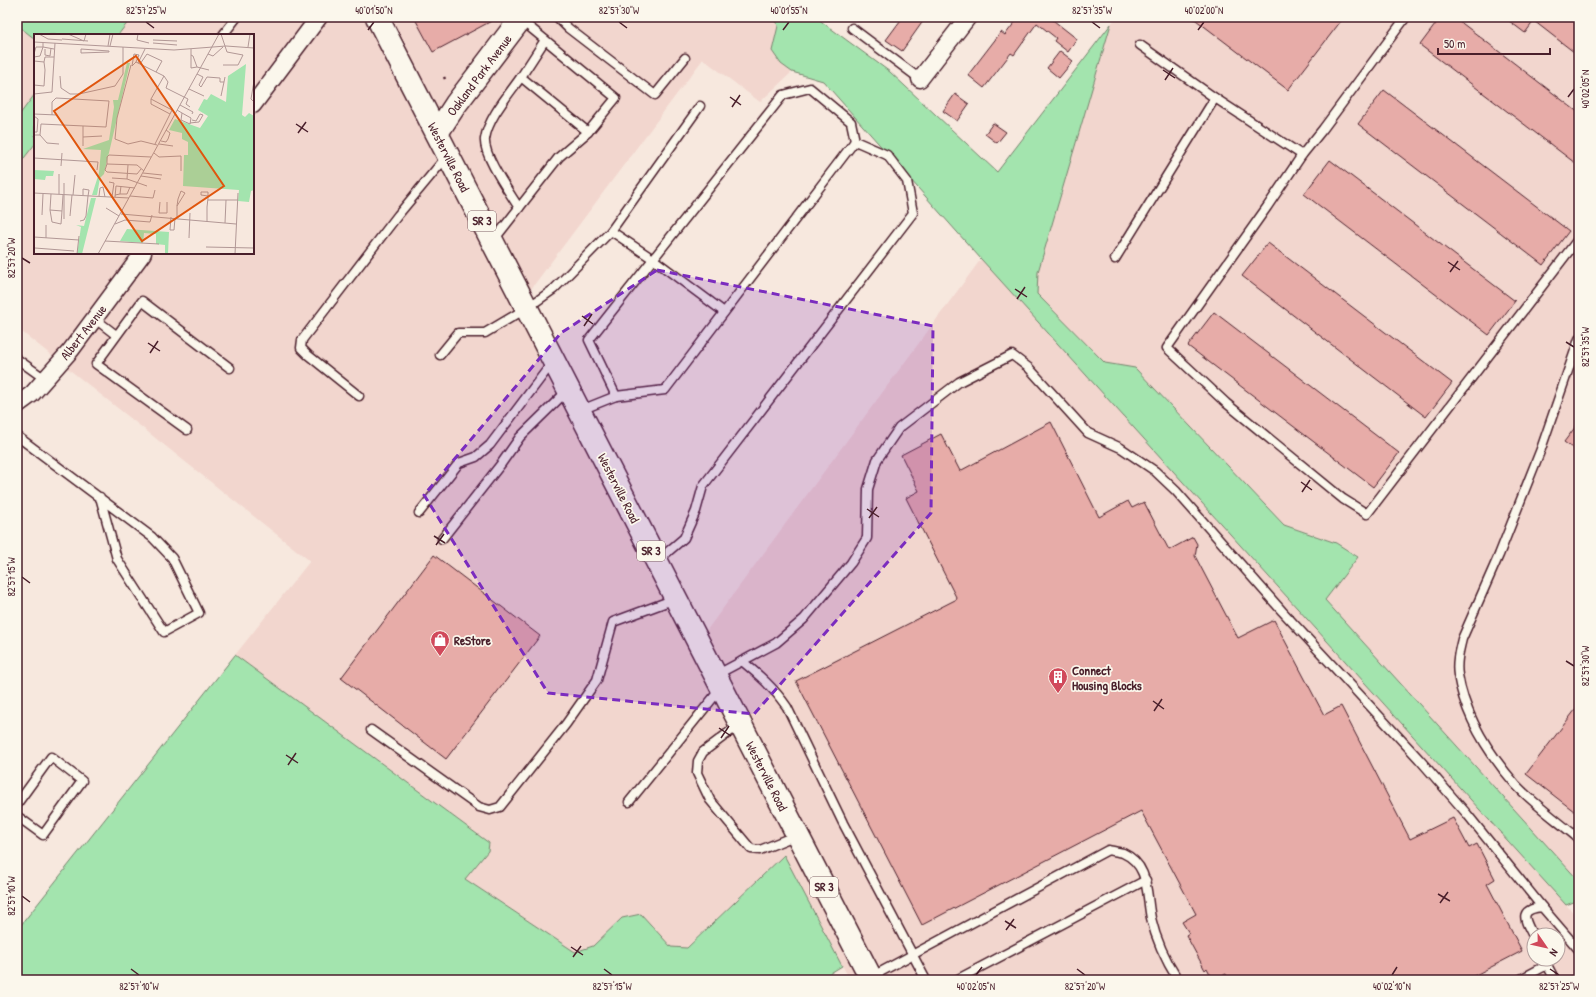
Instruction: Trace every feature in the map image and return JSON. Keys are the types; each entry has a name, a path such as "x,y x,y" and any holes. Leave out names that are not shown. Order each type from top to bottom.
{"main road":[{"name":"Westerville Road","path":"377,17 871,978"},
{"name":"Oakland Park Avenue","path":"437,133 456,104 521,18"}],"street":[{"path":"254,104 319,17"},
{"path":"920,79 968,17"},
{"name":"Albert Avenue","path":"17,405 32,394 71,350 142,254"}],"lane":[{"path":"224,34 237,17"},
{"path":"557,17 568,28 654,95 685,58"},
{"path":"1406,17 1302,155 1167,348 1226,403 1343,499 1368,514 1579,238"},
{"path":"492,242 559,157 588,132 616,98 545,40 521,18"},
{"path":"852,28 920,79"},
{"path":"519,208 494,168 487,152 485,139 494,116 545,40"},
{"path":"1140,45 1215,98 1302,155"},
{"path":"521,77 588,132"},
{"path":"579,411 616,396 665,390 855,141 851,122 810,88 783,95 589,340 616,396"},
{"path":"1114,258 1215,98"},
{"path":"440,355 458,333 485,333 527,308 554,289 611,231 700,106"},
{"path":"656,561 684,538 696,511 703,486 913,213 907,181 887,155 855,141"},
{"path":"359,396 308,355 301,348 302,340 398,215 448,155"},
{"path":"611,231 724,312"},
{"path":"187,430 96,364 116,335 142,302 230,368"},
{"path":"94,318 116,335"},
{"path":"1579,339 1538,456 1500,555 1462,639 1458,654 1458,675 1468,708 1480,737 1497,761 1517,786 1579,839"},
{"path":"629,802 718,682 742,661 776,643 804,619 852,564 867,538 868,489 877,460 899,428 959,382 1012,355 1030,368 1088,433 1121,448 1155,471 1176,491 1282,611 1419,759 1467,814 1542,907 1579,950"},
{"path":"17,359 45,379"},
{"path":"419,513 459,463 476,457 490,445 554,361"},
{"path":"442,539 501,464 520,437 568,389"},
{"path":"17,436 100,497 152,537 172,558 199,613 164,632 117,559 100,497"},
{"path":"371,730 479,807 490,810 500,807 566,724 597,680 613,622 676,599"},
{"path":"742,661 766,681 778,694 786,707 843,823 926,980"},
{"path":"740,724 703,752 698,761 697,773 710,800 751,849 760,850 797,835"},
{"path":"17,804 51,757 82,781 43,835 17,816"},
{"path":"871,978 1108,850 1124,854 1138,863 1146,880 1151,918 1164,958 1178,980"},
{"path":"956,980 1146,880"},
{"path":"1529,927 1525,914 1527,910 1530,908 1542,907"},
{"path":"1519,980 1538,967"},
{"path":"1548,967 1555,980"}],"highlighted area":[{"path":"657,270 933,326 931,513 754,714 548,693 424,495 561,333"}],"shaded area":[{"path":"132,17 775,17 778,26 772,51 781,64 792,72 760,102 703,59 522,301 698,642 981,259 1579,919 1579,980 850,980 784,856 686,948 671,947 641,914 622,918 593,946 575,952 465,879 488,851 489,843 235,655 310,561 17,328 17,167 34,145 34,254 254,254 254,34 119,34"},
{"path":"1116,17 1579,17 1579,881 1325,600 1358,556 1336,543 1284,525 1135,368 1105,363 1037,294 1038,272 1111,24"},
{"path":"17,25 34,38 34,95 17,118"}],"green space":[{"path":"17,17 132,17 119,34 34,34 34,38 17,25"},
{"path":"775,17 817,17 890,72 997,172 1111,24 1038,272 1037,294 1105,363 1135,368 1284,525 1336,543 1358,557 1325,600 1579,881 1579,900 1566,905 981,259 823,81 792,72 781,64 772,51 778,26"},
{"path":"34,95 34,145 17,167 17,118"},
{"path":"235,655 489,843 488,851 465,879 575,952 593,946 622,918 641,914 671,947 687,948 784,855 842,966 819,980 17,980 17,930"}],"building":[{"path":"414,17 499,17 433,52"},
{"path":"903,17 926,17 902,51 886,40"},
{"path":"1019,17 1049,17 1077,39 1068,52 1054,41 1056,38 1037,23 1014,55 1011,53 984,88 968,75 1001,32 1005,35"},
{"path":"1192,17 1344,17 1288,90"},
{"path":"1441,17 1454,17 1579,113 1579,166 1420,45"},
{"path":"1504,17 1579,17 1579,56 1534,21 1525,33"},
{"path":"1060,51 1073,61 1059,78 1047,68"},
{"path":"1384,90 1569,231 1543,265 1358,124"},
{"path":"955,94 969,104 957,121 943,111"},
{"path":"993,123 1006,132 997,143 985,134"},
{"path":"1330,160 1515,301 1489,335 1304,194"},
{"path":"1268,243 1452,383 1426,417 1242,276"},
{"path":"1214,312 1399,453 1373,487 1188,346"},
{"name":"Connect Housing Blocks","path":"1051,422 1099,517 1128,501 1132,508 1144,502 1169,550 1193,537 1197,544 1195,556 1238,638 1274,620 1324,715 1341,706 1410,839 1453,818 1469,848 1477,844 1495,879 1487,884 1522,951 1466,980 1229,980 1226,974 1213,980 1207,968 1205,970 1186,935 1189,933 1182,922 1196,914 1141,811 922,925 796,681 957,599 906,498 919,491 901,455 941,434 960,471"},
{"path":"1579,422 1579,453 1564,442"},
{"name":"ReStore","path":"434,555 540,636 446,759 341,678"},
{"path":"1579,705 1579,815 1526,774"}],"place":[{"name":"ReStore","path":"440,657"},
{"name":"Connect Housing Blocks","path":"1058,694"}]}
